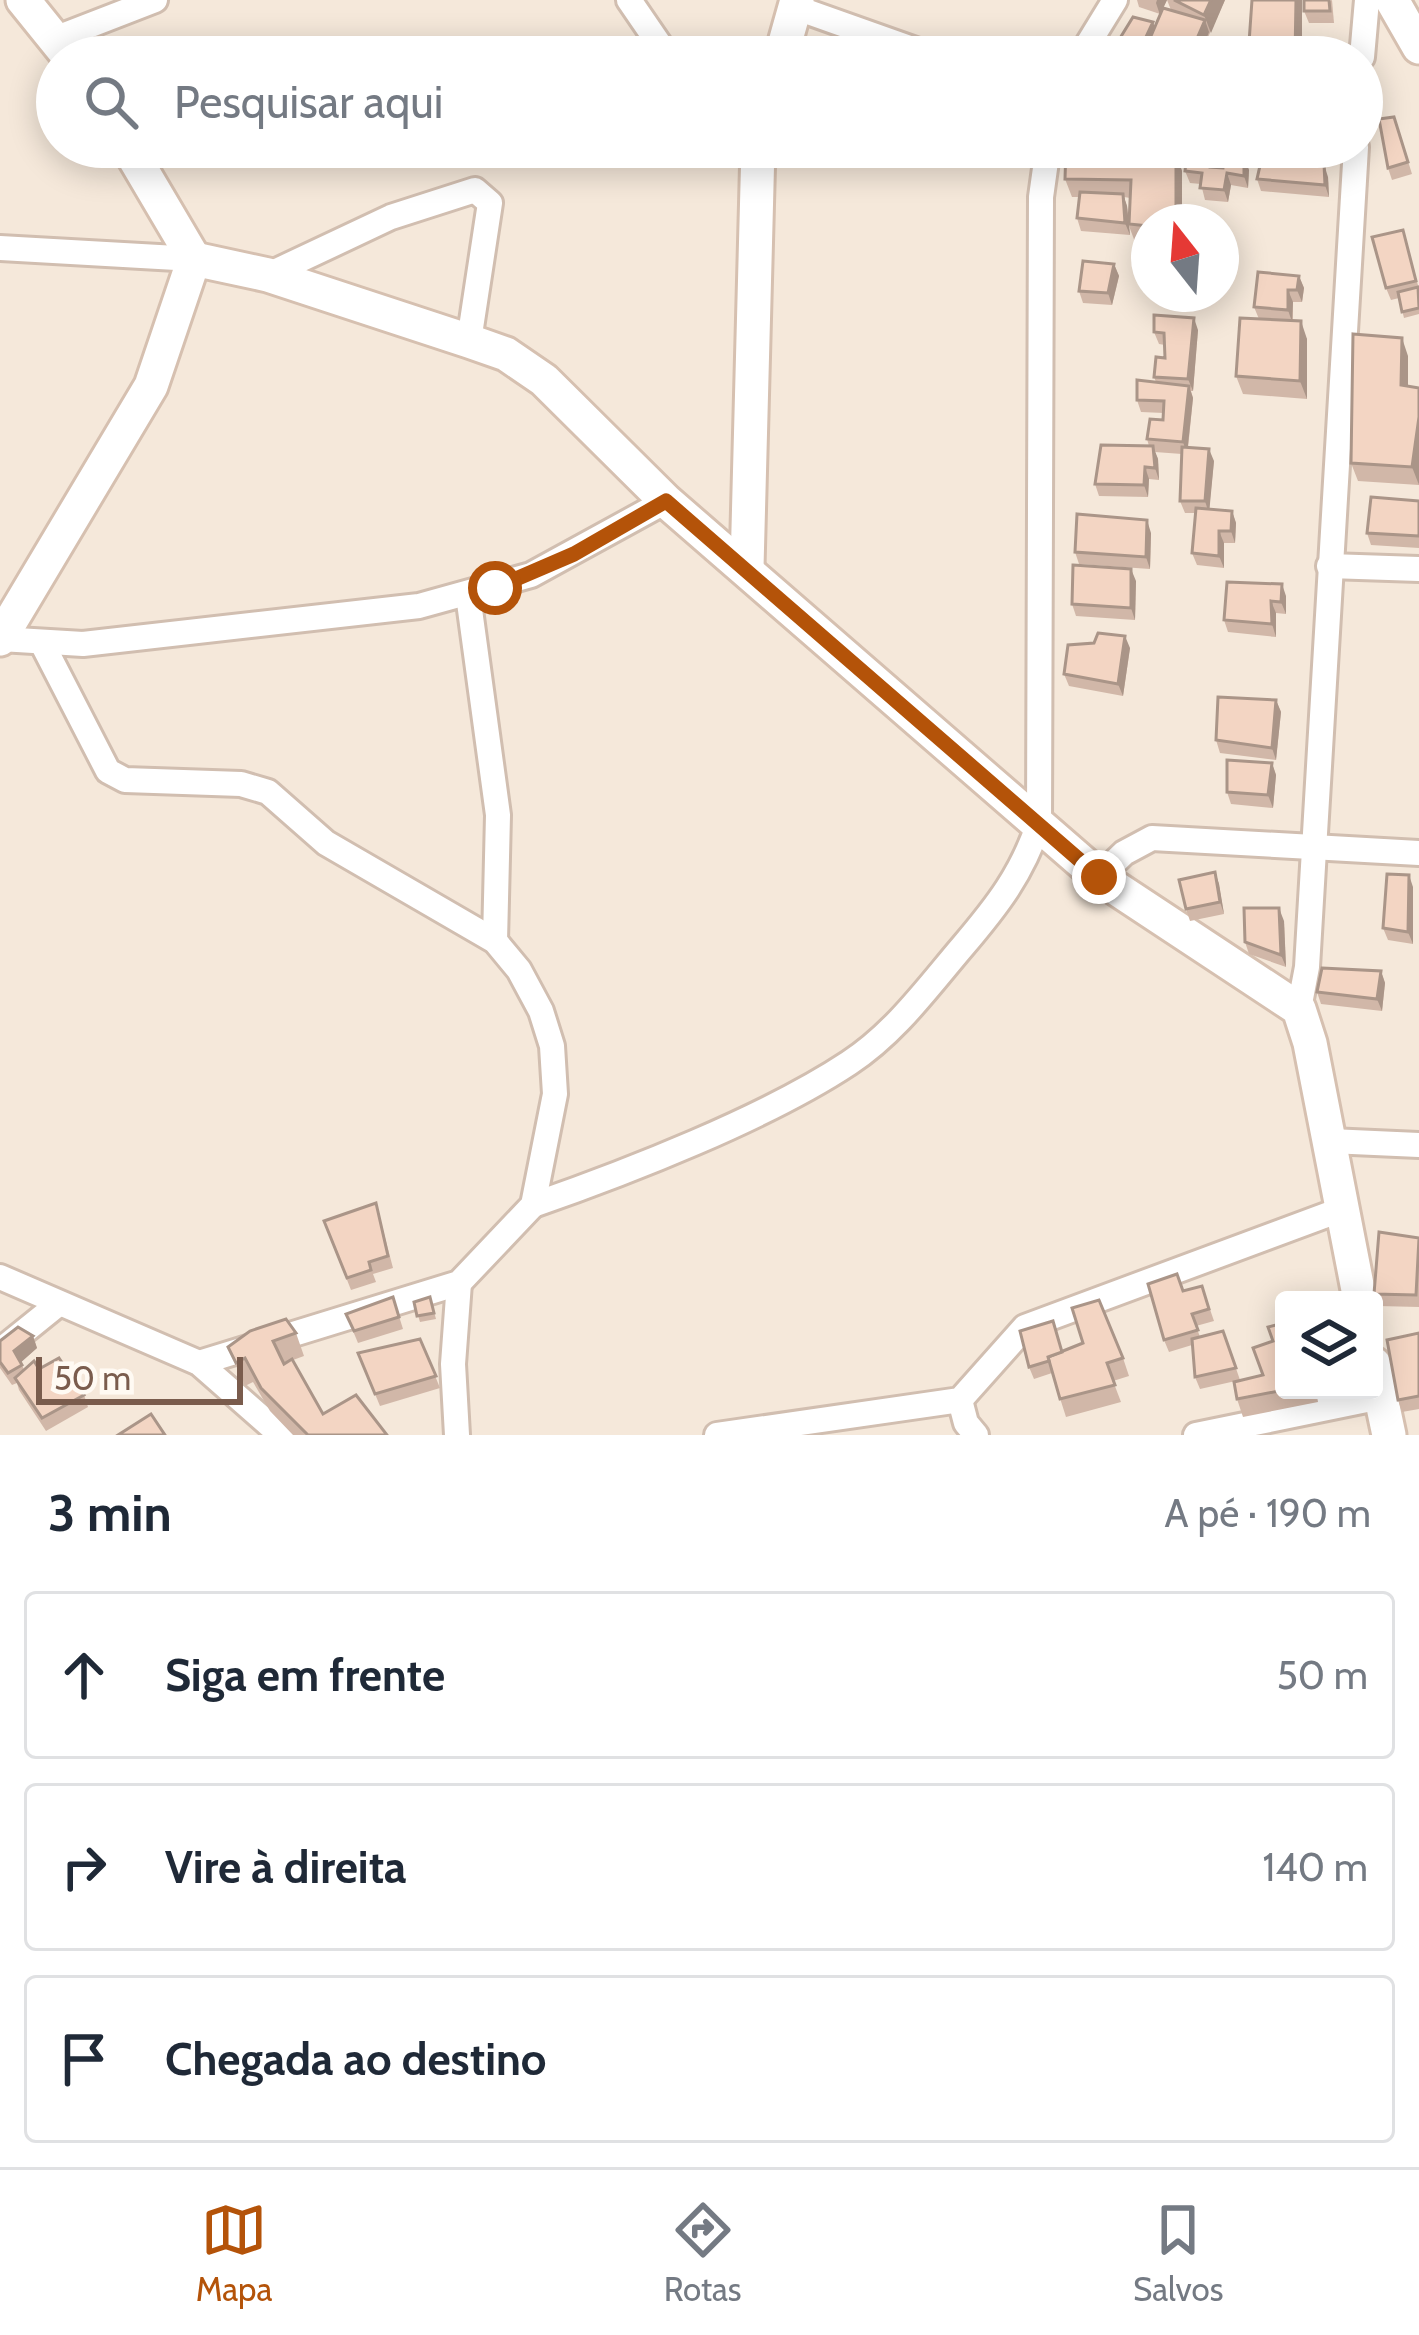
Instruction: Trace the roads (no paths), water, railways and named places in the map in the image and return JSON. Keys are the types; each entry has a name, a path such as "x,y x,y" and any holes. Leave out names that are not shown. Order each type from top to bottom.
{"street":[{"path":"23,0 53,36"},
{"path":"86,36 155,0"},
{"path":"629,0 654,36"},
{"path":"1093,36 1115,0"},
{"path":"1364,36 1367,0"},
{"path":"1392,0 1419,47"},
{"path":"787,36 795,4 880,36"},
{"path":"140,168 194,259 151,386 4,628 43,645 314,619 468,595 531,575 666,501"},
{"path":"746,567 752,168"},
{"path":"199,1363 459,1283 533,1205 703,1135 850,1063 917,1001 1006,898 1039,823 1041,196 1045,168"},
{"path":"1355,168 1306,967 1299,1009 1358,1291"},
{"path":"268,275 391,217 475,190 490,203 470,341"},
{"path":"0,248 194,259 268,275 506,355 544,380 666,501 1099,877 1299,1009"},
{"path":"1329,566 1419,569"},
{"path":"468,595 498,815 495,941"},
{"path":"43,645 108,771 125,780 241,784 268,792 326,843 495,941 519,970 542,1011 552,1046 555,1094 533,1205"},
{"path":"1099,877 1124,853 1152,838 1419,853"},
{"path":"1330,1141 1419,1145"},
{"path":"717,1435 843,1427 960,1400 1024,1327 1340,1210"},
{"path":"0,1276 57,1305 199,1363 280,1435"},
{"path":"458,1435 453,1364 459,1283"},
{"path":"0,1351 57,1305"},
{"path":"1196,1435 1317,1399"},
{"path":"1382,1399 1389,1435"},
{"path":"960,1400 966,1423 976,1435"}]}
